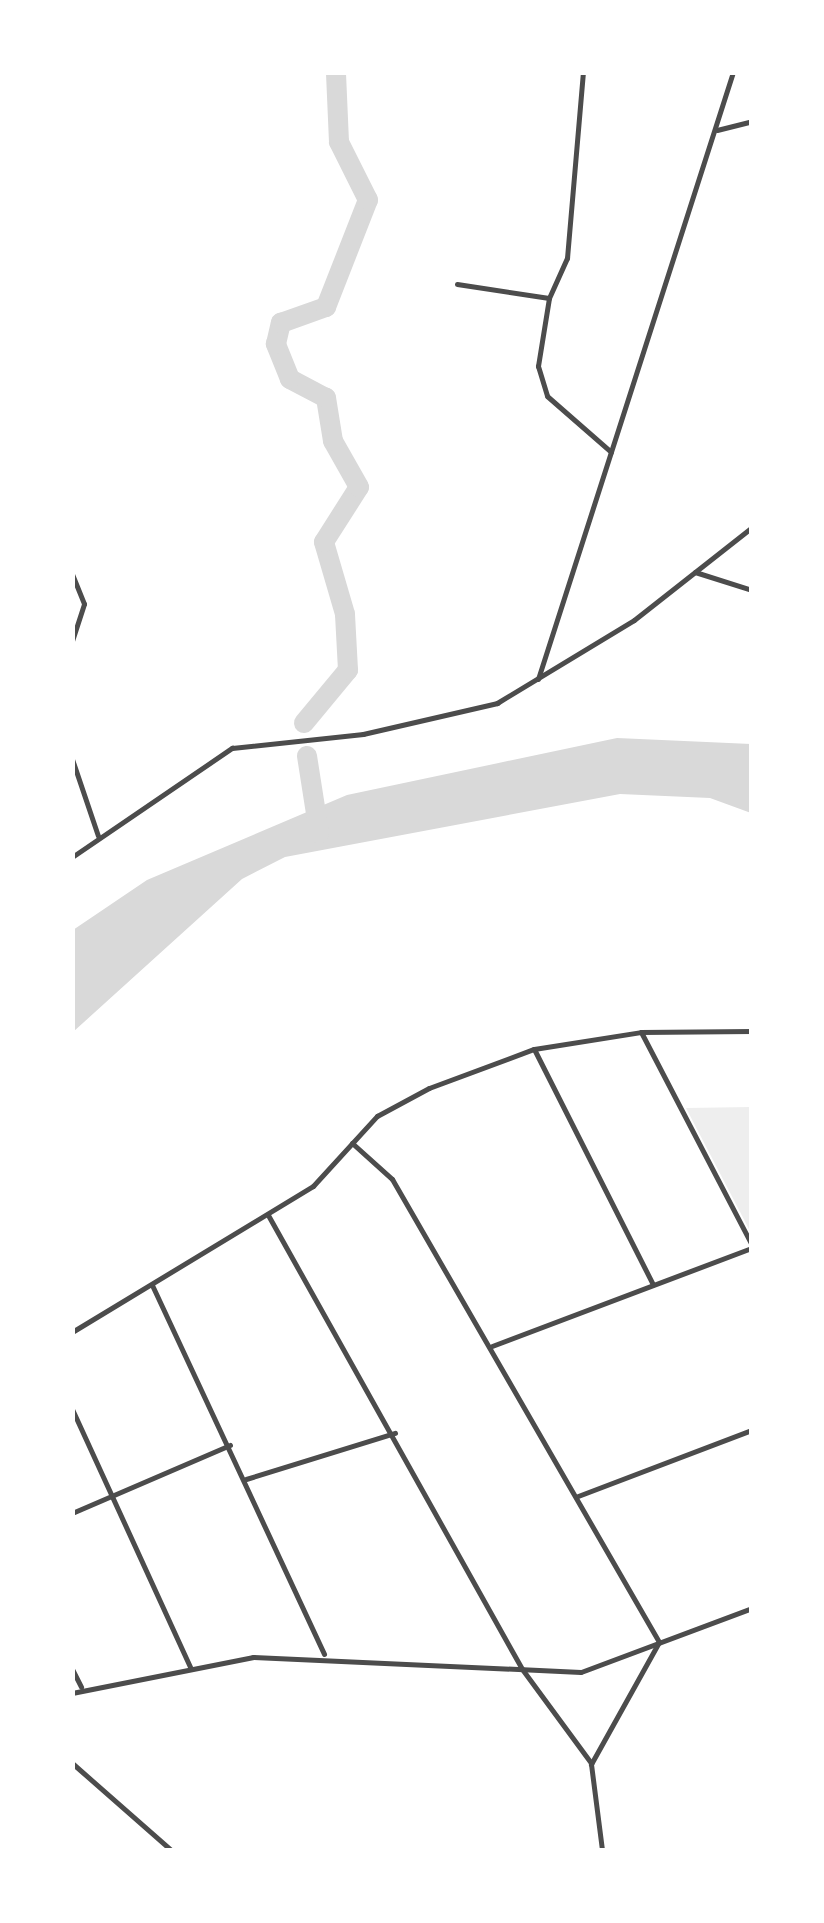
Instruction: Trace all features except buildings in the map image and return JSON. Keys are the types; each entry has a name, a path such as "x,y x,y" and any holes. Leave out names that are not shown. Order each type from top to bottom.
{"street":[{"path":"583,72 567,258 549,298 538,366 546,396 611,452"},
{"path":"537,682 733,72"},
{"path":"716,130 752,121"},
{"path":"457,284 549,298"},
{"path":"72,857 232,748 362,734 497,702 537,682 752,527"},
{"path":"694,572 752,590"},
{"path":"72,574 84,604 72,642"},
{"path":"72,759 98,836"},
{"path":"72,1332 268,1214 352,1143 377,1116 428,1088 534,1050 641,1032 752,1031"},
{"path":"492,1346 752,1247 641,1032"},
{"path":"534,1050 654,1285"},
{"path":"352,1143 392,1179 492,1346 659,1642"},
{"path":"268,1214 395,1433 522,1669 591,1764 602,1850"},
{"path":"152,1285 246,1479 324,1655"},
{"path":"72,1409 115,1495 190,1667"},
{"path":"578,1496 752,1430"},
{"path":"246,1479 395,1433"},
{"path":"72,1513 230,1445"},
{"path":"72,1693 81,1687 190,1667 324,1655 581,1672 752,1608"},
{"path":"591,1764 659,1642"},
{"path":"72,1669 81,1687"},
{"path":"72,1763 171,1850"}],"shaded area":[{"path":"617,738 751,744 751,813 710,798 620,794 285,857 242,879 73,1032 73,930 147,880 347,795"},
{"path":"752,1107 751,1233 686,1108"}],"waterway":[{"path":"304,723 348,670 345,614 324,542 359,487 333,441 326,398 290,379 276,344 281,323 326,307 368,200 339,142 336,72"},
{"path":"307,756 319,833"}]}
